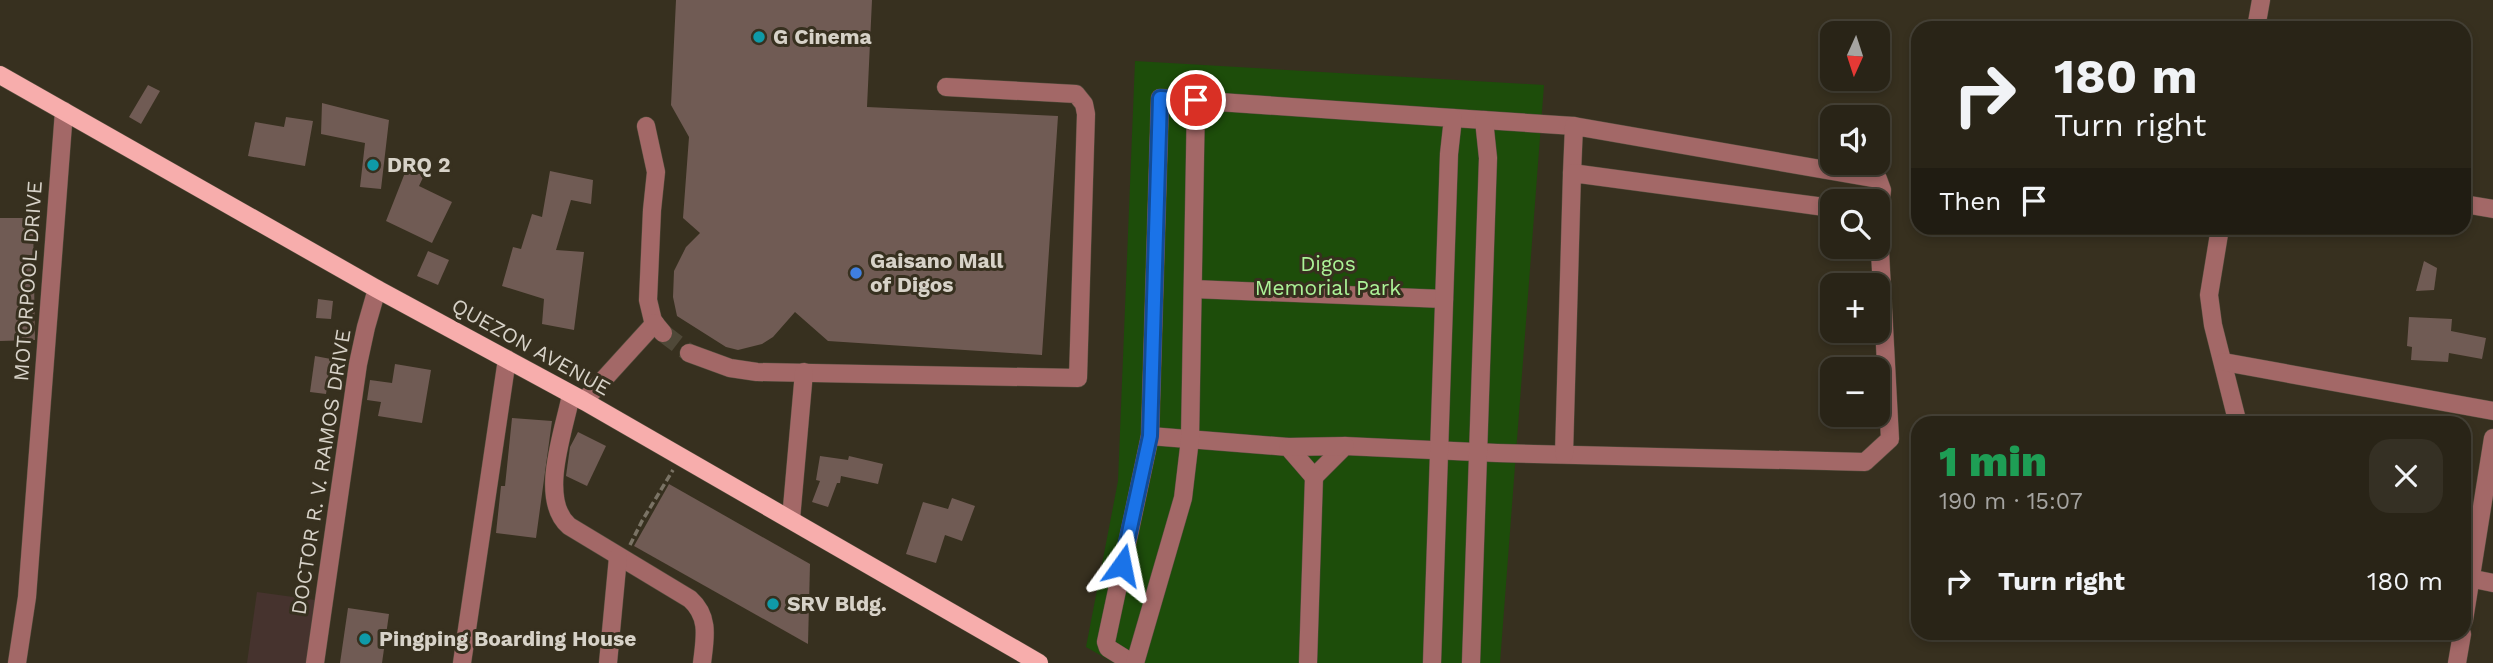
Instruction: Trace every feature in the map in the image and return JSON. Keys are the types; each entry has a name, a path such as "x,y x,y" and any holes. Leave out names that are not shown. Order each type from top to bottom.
{"main road":[{"name":"QUEZON AVENUE","path":"0,75 791,519 1039,663"}],"street":[{"path":"2257,21 2261,0"},
{"path":"689,353 730,368 757,372 1078,378 1086,114 1084,104 1076,94 946,87"},
{"path":"1196,100 1190,439 1183,498 1134,663 1108,648 1106,642 1150,436 1160,98 1196,100 1574,126 1878,179 1882,189"},
{"name":"MOTORPOOL DRIVE","path":"17,663 27,597 64,111"},
{"path":"1432,663 1448,154 1453,118"},
{"path":"1471,663 1488,158 1484,120"},
{"path":"646,126 656,172 648,291 650,312 659,328 577,398 555,474 555,503 569,526 690,599 697,606 704,616 705,626 702,663"},
{"path":"1564,454 1574,126"},
{"path":"1572,173 1820,206"},
{"path":"2471,205 2493,209"},
{"path":"2219,235 2209,295 2213,325 2236,416"},
{"path":"1150,436 1287,447 1345,446 1865,462 1890,439 1880,259"},
{"name":"DOCTOR R. V. RAMOS DRIVE","path":"315,663 358,364 377,289"},
{"path":"1193,289 1444,299"},
{"path":"462,663 507,359"},
{"path":"2224,362 2493,411"},
{"path":"791,519 804,372"},
{"path":"2471,556 2493,438"},
{"path":"1308,663 1314,477 1345,446"},
{"path":"1287,447 1314,477"},
{"path":"608,663 621,558"},
{"path":"2471,578 2493,583"},
{"path":"2457,663 2461,640"}],"path":[{"path":"621,558 681,457"}],"shaded area":[{"path":"257,592 315,600 306,663 247,663"}],"green space":[{"name":"Digos Memorial Park","path":"1135,61 1544,85 1500,663 1114,663 1086,647 1118,481"}],"building":[{"path":"676,0 872,0 867,107 1058,116 1042,355 828,341 795,312 773,337 762,344 738,350 726,347 677,316 673,297 674,271 686,247 700,233 683,218 689,137 671,105"},
{"path":"148,85 160,91 141,124 129,117"},
{"name":"DRQ 2","path":"322,103 389,120 381,189 360,187 365,143 321,134"},
{"path":"286,117 313,121 305,166 248,156 255,122 284,127"},
{"path":"410,160 428,167 419,186 452,202 432,243 386,221"},
{"path":"550,171 593,180 591,204 571,200 556,250 584,252 574,330 542,324 544,299 502,286 513,247 521,249 532,214 542,217"},
{"path":"0,218 33,218 35,340 0,341"},
{"path":"428,251 449,260 438,285 417,276"},
{"path":"2424,261 2437,268 2434,290 2416,291"},
{"path":"318,299 333,301 331,319 316,318"},
{"path":"2409,317 2452,319 2451,331 2486,338 2482,359 2449,353 2448,362 2411,360 2412,347 2407,346"},
{"path":"315,356 331,359 326,394 310,392"},
{"path":"395,364 431,370 422,423 378,416 381,402 367,400 370,380 392,383"},
{"path":"512,418 552,421 536,538 496,533 501,486 505,486"},
{"path":"578,432 606,446 587,486 566,476 570,447"},
{"path":"820,456 848,460 849,456 883,464 878,484 841,476 828,507 812,502 820,481 816,480"},
{"name":"SRV Bldg.","path":"669,484 810,564 808,644 634,546"},
{"path":"952,498 975,506 962,541 945,535 936,563 906,554 923,502 948,509"},
{"name":"Pingping Boarding House","path":"348,608 389,614 382,663 340,663"}],"tunnel":[{"path":"663,333 689,353"}],"place":[{"name":"G Cinema","path":"759,37"},
{"name":"DRQ 2","path":"373,165"},
{"name":"Gaisano Mall of Digos","path":"856,273"},
{"name":"SRV Bldg.","path":"773,604"},
{"name":"Pingping Boarding House","path":"365,639"}],"route":[{"path":"1122,565 1150,436 1160,98 1196,100"}]}
